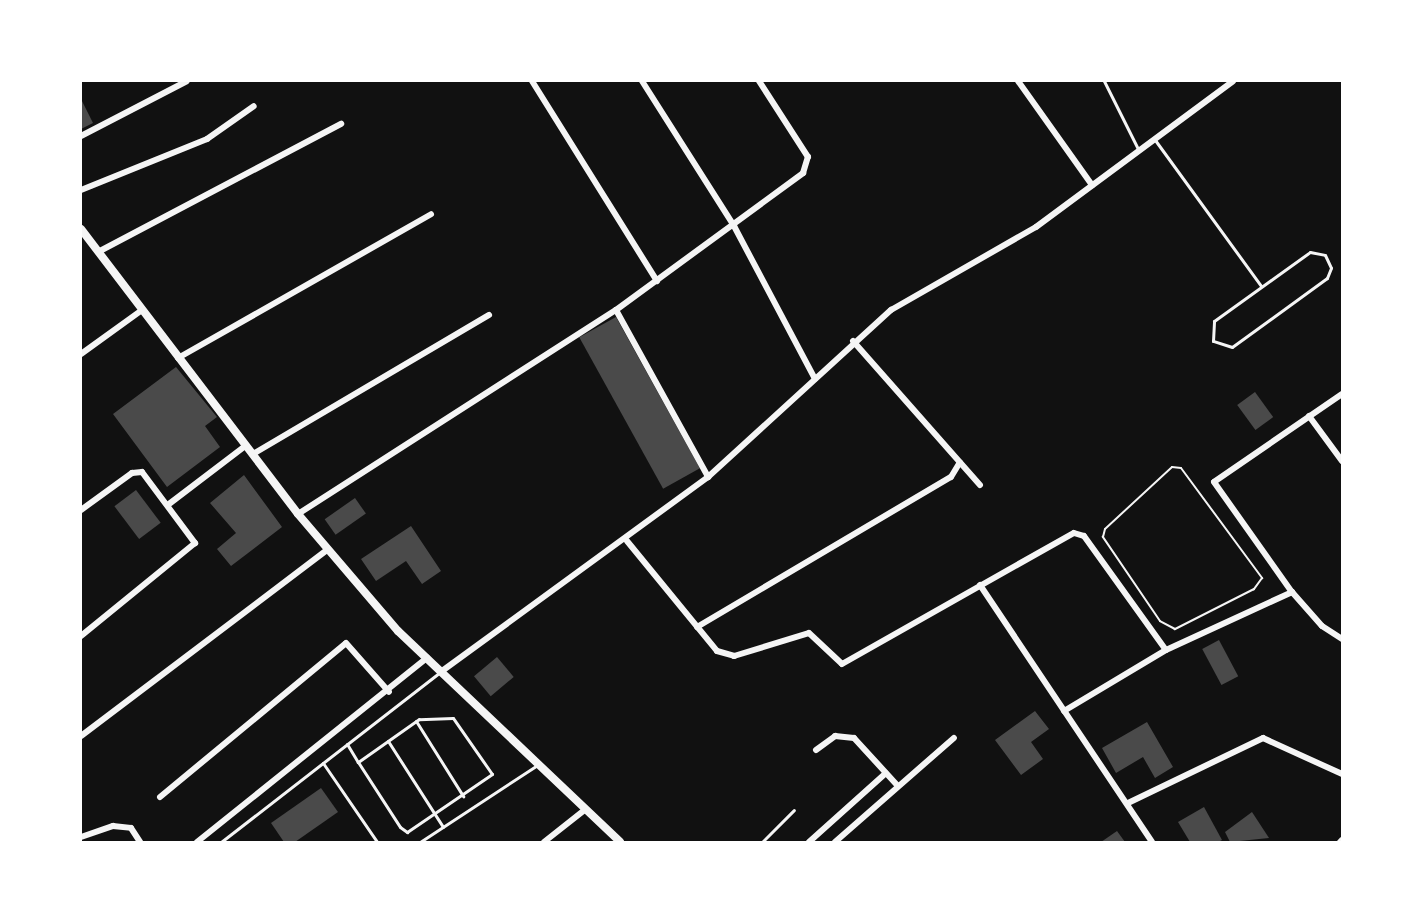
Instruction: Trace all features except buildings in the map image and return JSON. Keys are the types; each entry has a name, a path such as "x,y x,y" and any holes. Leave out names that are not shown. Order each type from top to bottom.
{"street":[{"path":"81,136 187,81"},
{"path":"532,81 657,281"},
{"path":"642,81 734,226 815,379"},
{"path":"298,514 616,310 734,226 808,166 759,81"},
{"path":"1018,81 1092,185"},
{"path":"442,671 627,541 708,477 853,341 891,310 1036,227 1233,81"},
{"path":"81,190 198,143 254,106"},
{"path":"98,252 341,124"},
{"path":"178,358 431,214"},
{"path":"81,229 245,446 328,549 427,658 620,842"},
{"path":"81,354 142,310"},
{"path":"616,310 708,477"},
{"path":"253,454 489,315"},
{"path":"853,341 980,486"},
{"path":"1342,394 1214,482 1292,592 1322,626 1342,639"},
{"path":"1309,416 1342,461"},
{"path":"169,504 245,446"},
{"path":"697,627 951,477 960,462"},
{"path":"81,510 136,472 147,475 195,543 81,636"},
{"path":"627,541 717,651 734,656 809,633 842,664 1074,532 1084,537 1166,650"},
{"path":"81,736 328,549"},
{"path":"980,585 1152,842"},
{"path":"1064,711 1166,650 1292,592"},
{"path":"160,797 346,643 389,692"},
{"path":"196,842 389,692 427,658"},
{"path":"816,750 836,736 848,736 898,786"},
{"path":"835,842 954,738"},
{"path":"1128,803 1263,738 1342,774"},
{"path":"809,842 886,773"},
{"path":"544,842 586,809"},
{"path":"81,837 113,826 131,828 140,842"}],"lane":[{"path":"1104,81 1139,151"},
{"path":"1155,139 1261,286"},
{"path":"1310,252 1320,252 1329,261 1327,278 1232,347 1219,347 1210,333 1214,321 1261,286 1310,252"},
{"path":"221,842 442,671"},
{"path":"347,744 358,762 404,831 436,815 491,777 490,769 456,718 416,721 358,762"},
{"path":"416,721 463,796"},
{"path":"388,741 443,826"},
{"path":"323,763 377,842"},
{"path":"420,842 539,764"},
{"path":"762,842 794,810"}],"path":[{"path":"1173,467 1181,468 1199,494 1263,578 1254,589 1170,629 1109,550 1103,532 1173,467"}]}
